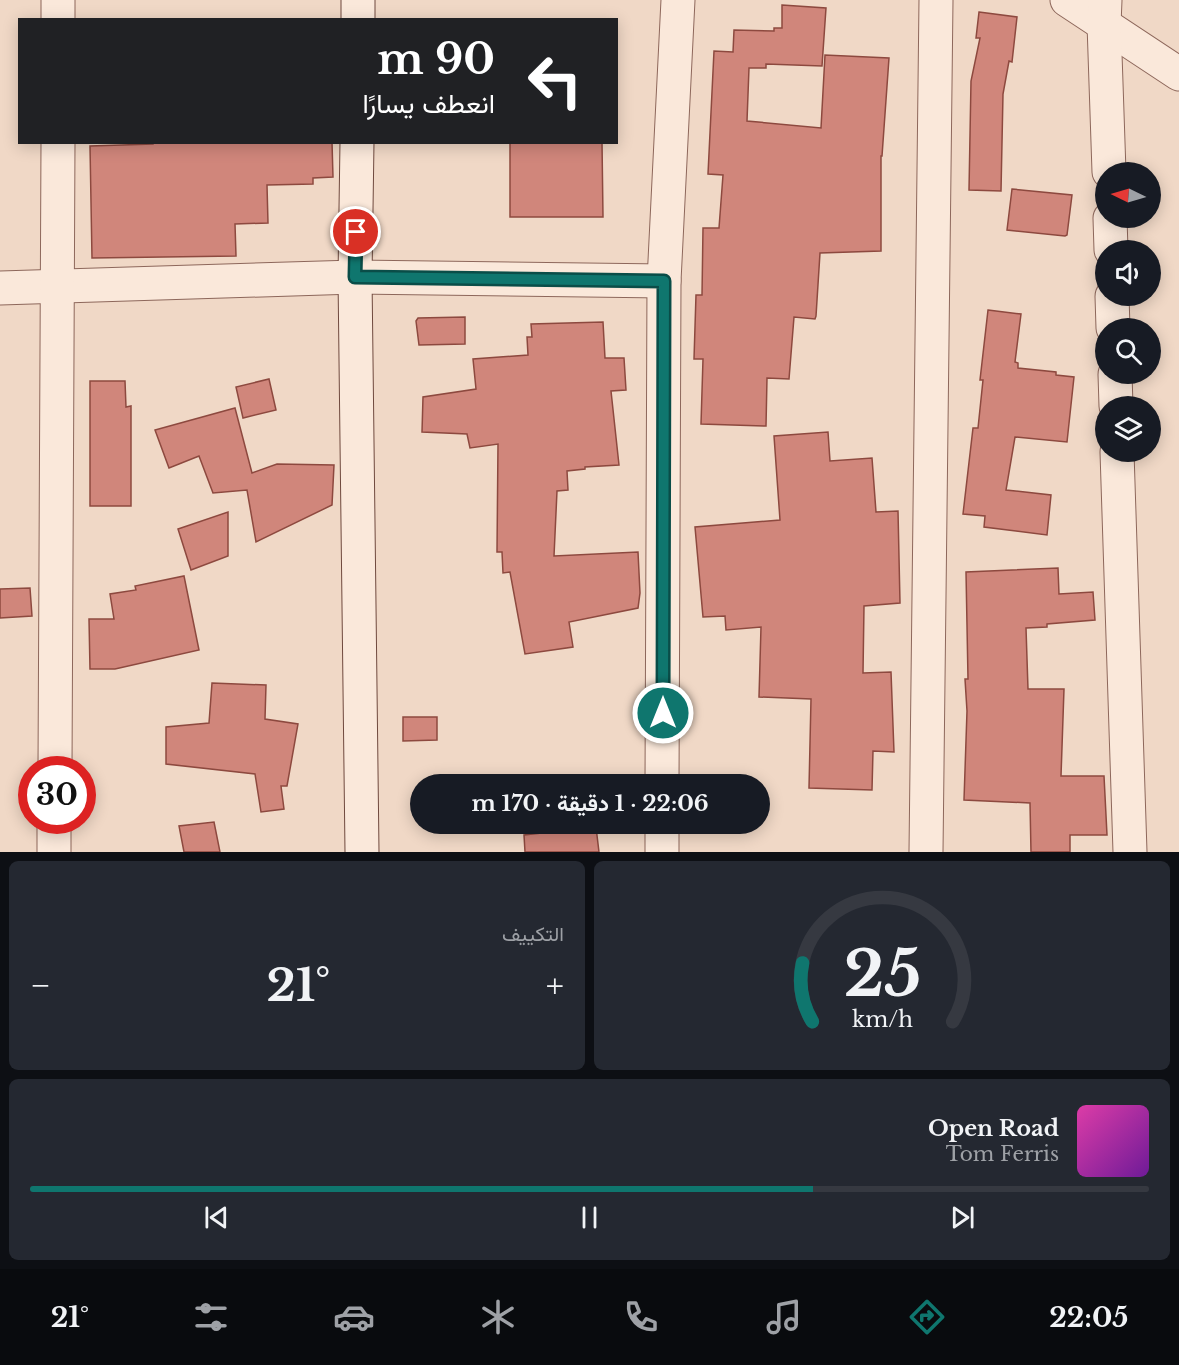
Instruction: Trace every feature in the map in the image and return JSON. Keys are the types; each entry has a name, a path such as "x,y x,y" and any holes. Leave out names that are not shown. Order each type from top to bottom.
{"street":[{"path":"58,0 58,18"},
{"path":"358,0 358,18"},
{"path":"662,774 664,281 678,0"},
{"path":"926,852 936,0"},
{"path":"1067,0 1104,12 1179,74"},
{"path":"1104,12 1108,162"},
{"path":"55,756 58,144"},
{"path":"357,144 355,277 362,852"},
{"path":"0,288 355,277 664,281"},
{"path":"1117,462 1130,852"},
{"path":"54,834 54,852"},
{"path":"662,834 662,852"}],"building":[{"path":"782,5 826,8 822,66 766,64 766,68 749,68 747,121 821,128 825,55 889,58 881,156 881,251 820,253 816,316 815,319 794,317 789,379 767,378 766,426 701,424 703,359 694,359 696,295 702,295 703,228 719,228 723,175 708,174 714,51 733,52 734,30 774,31 774,28 782,28"},
{"path":"979,12 1017,17 1012,62 1009,61 1003,94 1001,191 969,190 971,81 980,38 976,38"},
{"path":"332,144 333,177 313,178 313,184 267,185 268,223 235,224 236,256 92,258 90,146"},
{"path":"510,144 602,144 603,217 510,217"},
{"path":"1012,189 1072,195 1067,235 1007,230"},
{"path":"988,310 1021,314 1015,362 1018,363 1018,368 1056,372 1056,375 1074,377 1067,442 1015,437 1006,490 1051,495 1047,535 984,527 985,516 963,514 973,428 978,428 983,380 980,380"},
{"path":"465,317 465,344 419,345 416,321 418,318"},
{"path":"603,322 605,358 624,358 626,390 611,391 619,465 585,467 585,469 567,471 568,490 557,491 554,556 638,552 640,593 638,608 569,622 573,647 525,654 510,572 503,573 502,552 497,552 498,444 470,448 467,434 422,432 423,397 476,389 473,359 528,355 527,337 532,337 531,324"},
{"path":"269,379 276,410 243,418 236,387"},
{"path":"90,381 125,381 126,407 131,406 131,506 90,506"},
{"path":"235,408 252,473 277,464 334,465 332,505 256,542 247,490 213,493 199,456 169,468 155,430"},
{"path":"828,432 830,461 872,458 876,512 898,511 900,603 864,606 863,673 891,672 894,752 873,751 872,790 809,788 811,699 759,697 761,627 726,630 725,616 703,617 695,527 780,520 774,436"},
{"path":"228,512 228,556 191,570 178,529"},
{"path":"1058,568 1059,594 1093,592 1095,620 1026,628 1028,689 1064,689 1061,776 1104,776 1107,835 1070,835 1070,852 1031,852 1030,803 964,800 967,711 965,679 968,679 966,572"},
{"path":"184,576 199,650 115,669 90,669 89,619 114,619 110,594 136,590 135,586"},
{"path":"30,588 32,616 0,618 0,589"},
{"path":"212,683 266,685 265,719 298,724 287,786 281,786 284,809 261,812 255,774 166,764 166,727 209,723"},
{"path":"403,717 437,717 437,740 403,741"},
{"path":"214,822 220,852 184,852 179,826"},
{"path":"597,834 599,852 525,852 524,835"}],"route":[{"path":"356,232 355,277 664,281 663,713"}]}
